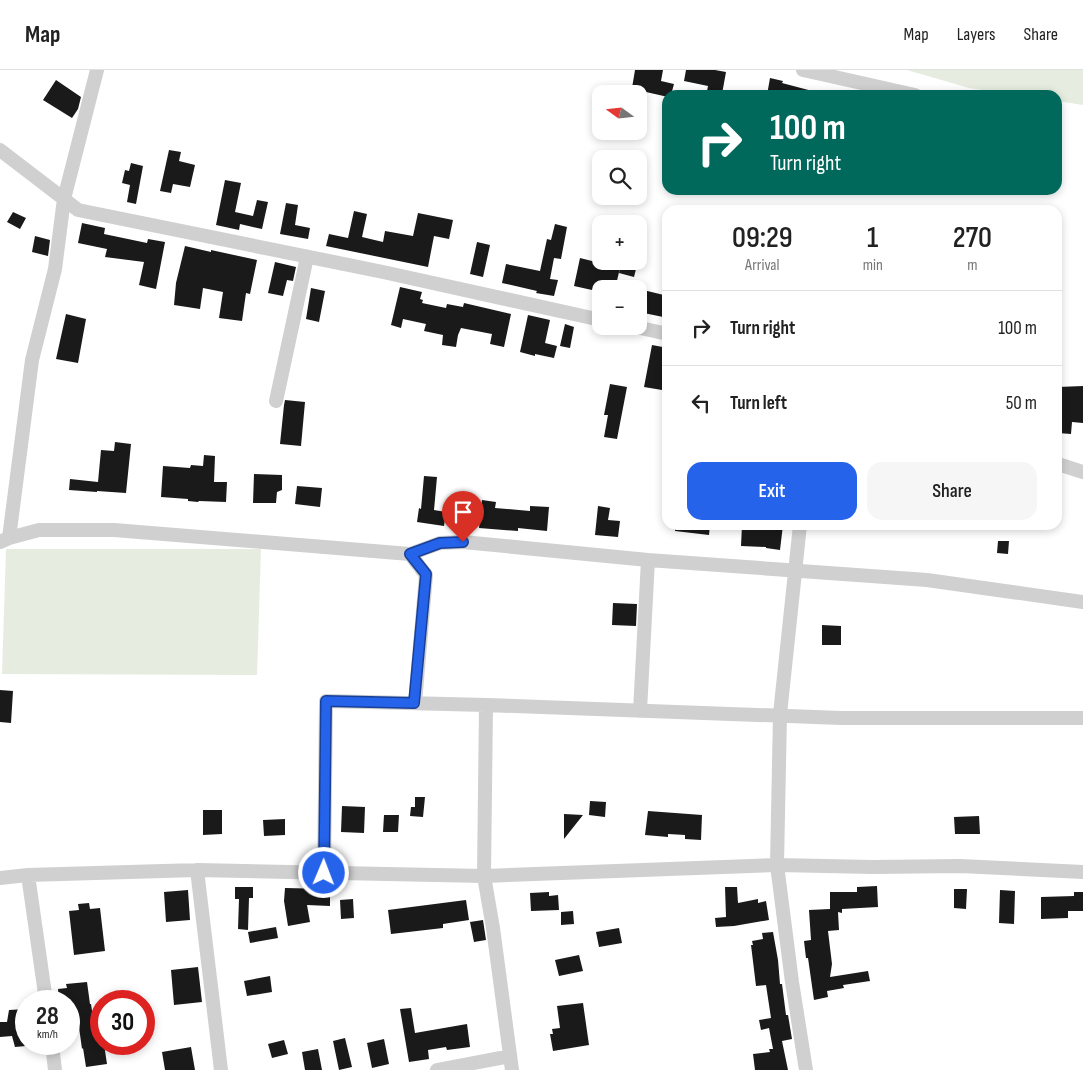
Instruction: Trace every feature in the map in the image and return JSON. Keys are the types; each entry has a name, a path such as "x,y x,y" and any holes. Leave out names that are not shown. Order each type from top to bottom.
{"street":[{"path":"97,70 64,199 55,269 32,360 4,540 38,530 114,530 410,554 440,543 463,542 648,560 927,580 1083,602"},
{"path":"803,70 893,90"},
{"path":"0,150 78,210 307,256 592,318"},
{"path":"276,401 307,256"},
{"path":"647,329 662,333"},
{"path":"1062,465 1083,472"},
{"path":"799,530 780,716 777,865 792,982 806,1070"},
{"path":"410,554 426,574 414,703"},
{"path":"640,711 648,560"},
{"path":"324,873 326,701 841,718 1083,718"},
{"path":"436,1070 511,1063 484,876 486,705"},
{"path":"0,878 28,875 197,870 484,876 777,865 960,866 1083,872"},
{"path":"197,870 221,1070"},
{"path":"28,875 44,990"},
{"path":"54,1055 56,1070"}],"shaded area":[{"path":"907,70 1083,70 1083,105 1062,102 1062,90 983,90 969,88"},
{"path":"6,549 261,549 257,675 2,674"}],"building":[{"path":"635,70 663,70 661,81 674,84 672,90 662,90 662,96 648,92 648,85 632,85"},
{"path":"686,70 726,72 723,90 707,90 708,86 684,81"},
{"path":"770,78 808,90 768,90"},
{"path":"56,80 81,97 78,109 72,118 43,100"},
{"path":"169,150 181,152 179,161 195,165 190,187 173,184 171,193 160,191"},
{"path":"131,163 143,166 136,204 127,202 130,185 122,183 125,170 129,171"},
{"path":"225,180 241,183 235,212 253,216 257,200 268,202 262,229 240,224 239,230 216,225"},
{"path":"286,203 298,205 295,225 310,228 308,239 280,234"},
{"path":"354,211 367,214 362,237 383,242 385,231 413,236 418,213 453,220 449,239 434,236 428,267 326,246 329,234 348,238"},
{"path":"13,212 26,218 20,229 7,222"},
{"path":"82,223 105,228 104,234 147,243 148,239 165,242 156,289 139,285 144,262 105,257 107,249 78,243"},
{"path":"555,224 567,227 561,259 554,258 550,279 558,280 554,296 502,283 506,264 540,271 547,239 551,240"},
{"path":"35,236 50,240 48,256 32,252"},
{"path":"477,242 490,245 483,277 470,274"},
{"path":"185,246 257,260 250,294 246,293 242,321 219,318 223,292 203,288 200,309 174,305 176,283"},
{"path":"580,258 592,261 592,270 620,270 617,280 592,280 592,290 574,286"},
{"path":"275,262 296,267 293,281 287,280 283,296 268,293"},
{"path":"620,270 636,270 634,277 619,273"},
{"path":"400,287 422,292 420,299 423,300 422,303 446,308 447,304 463,307 464,303 511,314 504,347 490,344 492,334 461,328 456,347 442,345 443,335 424,331 426,324 403,319 401,328 391,325"},
{"path":"311,288 325,291 319,322 306,319"},
{"path":"647,291 662,295 662,317 647,314"},
{"path":"66,314 86,319 78,363 56,359"},
{"path":"528,315 550,320 545,343 557,346 554,358 520,352"},
{"path":"565,324 574,327 570,348 560,346"},
{"path":"652,345 662,347 662,390 644,387"},
{"path":"610,384 627,387 617,439 604,437 608,415 604,415"},
{"path":"1083,386 1083,423 1072,422 1071,434 1062,433 1062,387"},
{"path":"285,400 305,402 301,446 280,444"},
{"path":"115,442 131,444 126,493 69,490 70,479 98,482 101,450 114,451"},
{"path":"204,455 215,456 214,482 227,482 226,502 198,502 188,501 188,499 161,497 163,466 190,468 191,465 203,466"},
{"path":"254,474 282,475 282,490 277,492 276,503 253,503"},
{"path":"424,476 437,477 434,510 446,512 444,526 417,522 419,508 421,509"},
{"path":"297,486 322,488 320,507 295,504"},
{"path":"482,500 496,502 495,508 530,511 530,506 549,507 547,531 518,528 518,531 479,528"},
{"path":"598,506 610,508 608,520 620,521 618,537 595,535"},
{"path":"675,530 710,530 709,535"},
{"path":"742,530 782,530 780,550 766,547 741,546"},
{"path":"998,541 1009,541 1008,554 997,553"},
{"path":"613,603 637,604 636,626 612,625"},
{"path":"822,625 841,626 841,645 822,645"},
{"path":"0,690 13,691 11,723 0,722"},
{"path":"415,797 425,797 423,817 410,816 411,807 415,807"},
{"path":"590,801 606,802 605,817 589,815"},
{"path":"342,806 365,807 364,833 341,832"},
{"path":"203,810 222,810 222,834 203,835"},
{"path":"648,811 702,815 701,840 685,839 685,835 668,834 668,837 645,835"},
{"path":"564,814 583,815 564,839"},
{"path":"384,815 399,815 398,832 383,832"},
{"path":"979,816 980,834 955,834 954,817"},
{"path":"285,819 285,835 264,836 263,820"},
{"path":"877,886 878,907 842,909 842,913 838,912 839,930 828,931 832,964 830,977 868,971 870,981 843,985 844,988 827,991 828,997 814,1000 804,941 811,940 809,910 830,909 830,892 857,892 857,887"},
{"path":"235,887 253,887 253,898 249,898 248,930 238,929 239,899 235,899"},
{"path":"725,887 737,887 738,903 758,899 758,903 766,901 769,920 716,927 715,918 726,917"},
{"path":"285,888 330,889 330,906 307,905 310,922 288,926 284,901"},
{"path":"954,889 967,889 966,909 954,908"},
{"path":"188,890 190,920 166,922 164,892"},
{"path":"1000,890 1015,891 1014,924 999,923"},
{"path":"549,892 549,896 558,895 559,910 531,911 530,893"},
{"path":"1074,892 1083,892 1083,911 1068,911 1068,918 1041,919 1041,897 1074,896"},
{"path":"353,899 354,918 341,919 340,900"},
{"path":"466,900 469,920 443,924 443,928 391,934 388,910"},
{"path":"89,903 90,909 100,908 105,951 74,955 69,911 79,910 78,904"},
{"path":"573,911 574,924 561,925 561,912"},
{"path":"483,920 486,940 474,942 470,922"},
{"path":"276,927 278,938 250,943 248,932"},
{"path":"619,928 622,943 599,947 596,932"},
{"path":"773,932 780,984 782,984 786,1015 788,1015 792,1039 782,1041 788,1070 755,1070 753,1054 770,1052 769,1049 773,1049 769,1028 761,1030 759,1020 771,1018 766,985 756,986 751,945 753,945 752,941 763,939 762,933"},
{"path":"579,955 583,971 559,976 555,960"},
{"path":"198,967 202,1002 174,1005 171,970"},
{"path":"270,976 272,992 247,996 244,981"},
{"path":"87,982 90,1004 90,1055 106,1055 107,1064 86,1067 80,1034 80,990 58,990 67,988 66,984"},
{"path":"583,1003 589,1045 553,1051 550,1034 553,1034 552,1029 560,1028 557,1006"},
{"path":"411,1008 415,1033 467,1024 470,1047 447,1050 446,1047 428,1050 429,1059 409,1062 400,1009"},
{"path":"9,1010 15,1010 15,1047 12,1036 0,1037 0,1022 7,1022"},
{"path":"345,1038 352,1067 339,1070 333,1041"},
{"path":"384,1039 389,1064 372,1068 367,1043"},
{"path":"284,1040 288,1054 272,1058 268,1044"},
{"path":"191,1047 195,1070 165,1070 162,1052"},
{"path":"318,1049 322,1070 305,1070 302,1052"}],"route":[{"path":"324,873 326,701 414,703 426,574 410,554 440,543 463,542"}]}
